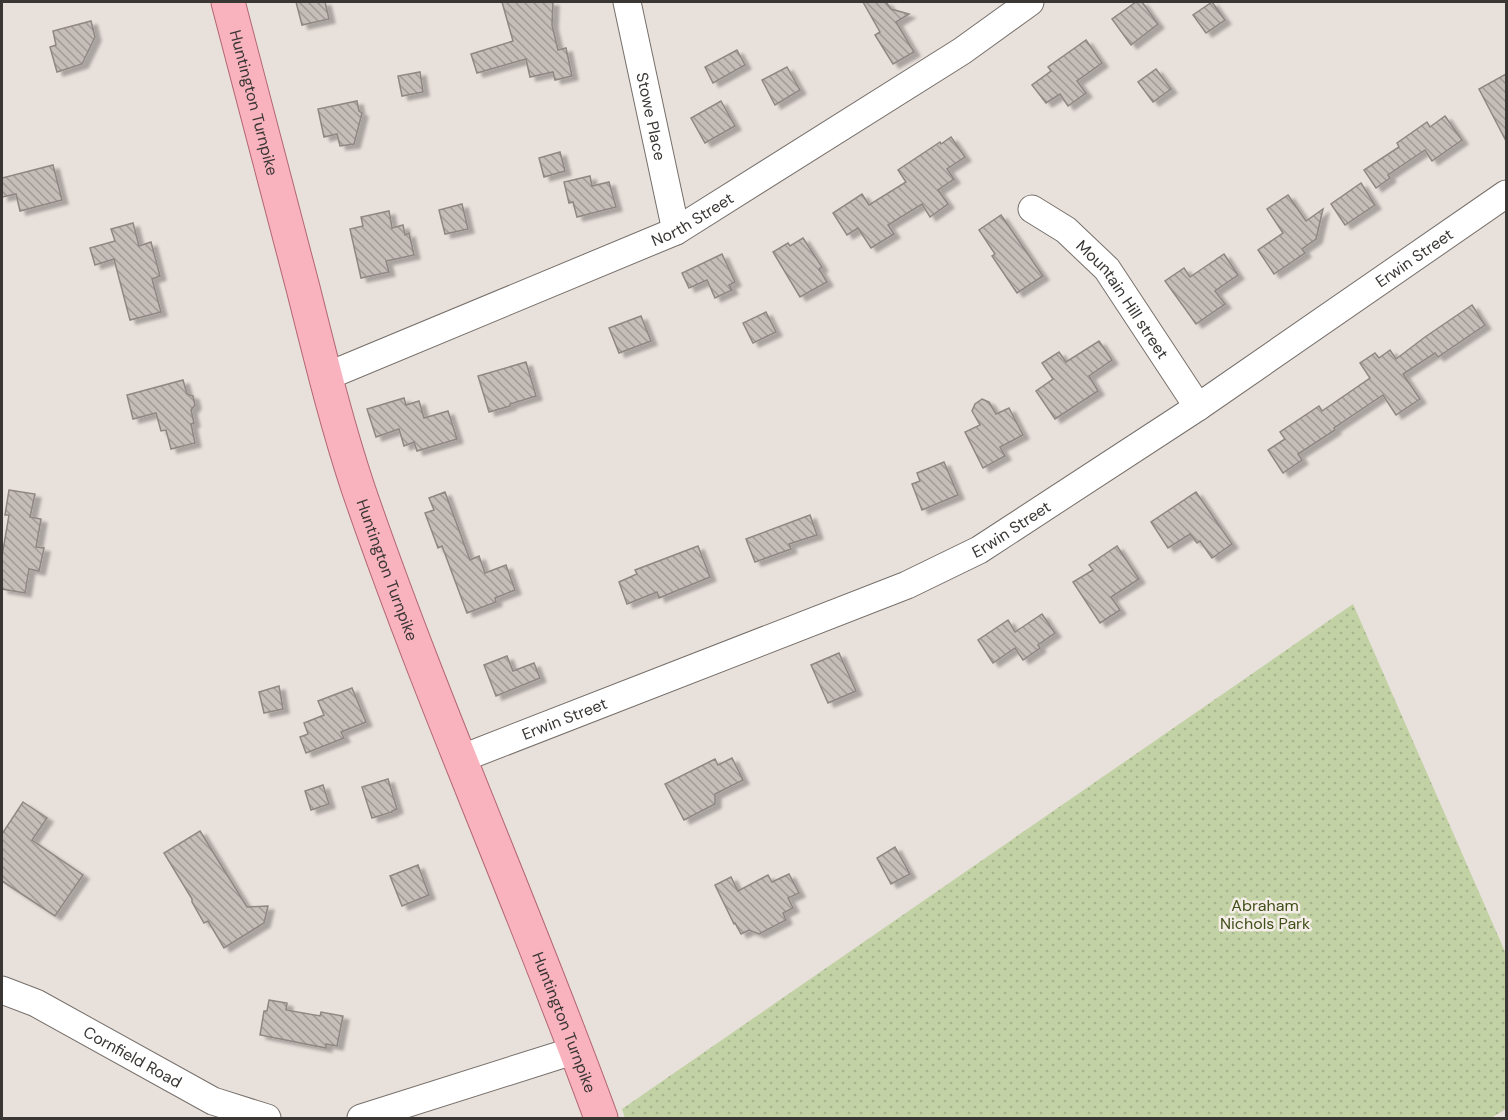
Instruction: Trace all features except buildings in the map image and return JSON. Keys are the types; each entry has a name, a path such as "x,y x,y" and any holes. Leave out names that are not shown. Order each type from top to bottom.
{"main road":[{"name":"Huntington Turnpike","path":"228,2 325,377 357,485 384,562 601,1119"}],"street":[{"name":"Stowe Place","path":"627,2 676,231"},
{"name":"North Street","path":"325,377 676,231 962,51 1029,2"},
{"name":"Erwin Street","path":"460,759 907,585 979,550 1198,407 1506,194"},
{"name":"Mountain Hill street","path":"1032,210 1066,230 1107,269 1198,407"},
{"name":"Cornfield Road","path":"2,990 36,1004 213,1101 267,1119"},
{"path":"362,1119 576,1050"}],"green space":[{"name":"Abraham Nichols Park","path":"1353,604 1506,954 1506,1109 1491,1118 625,1118 622,1109"}]}
